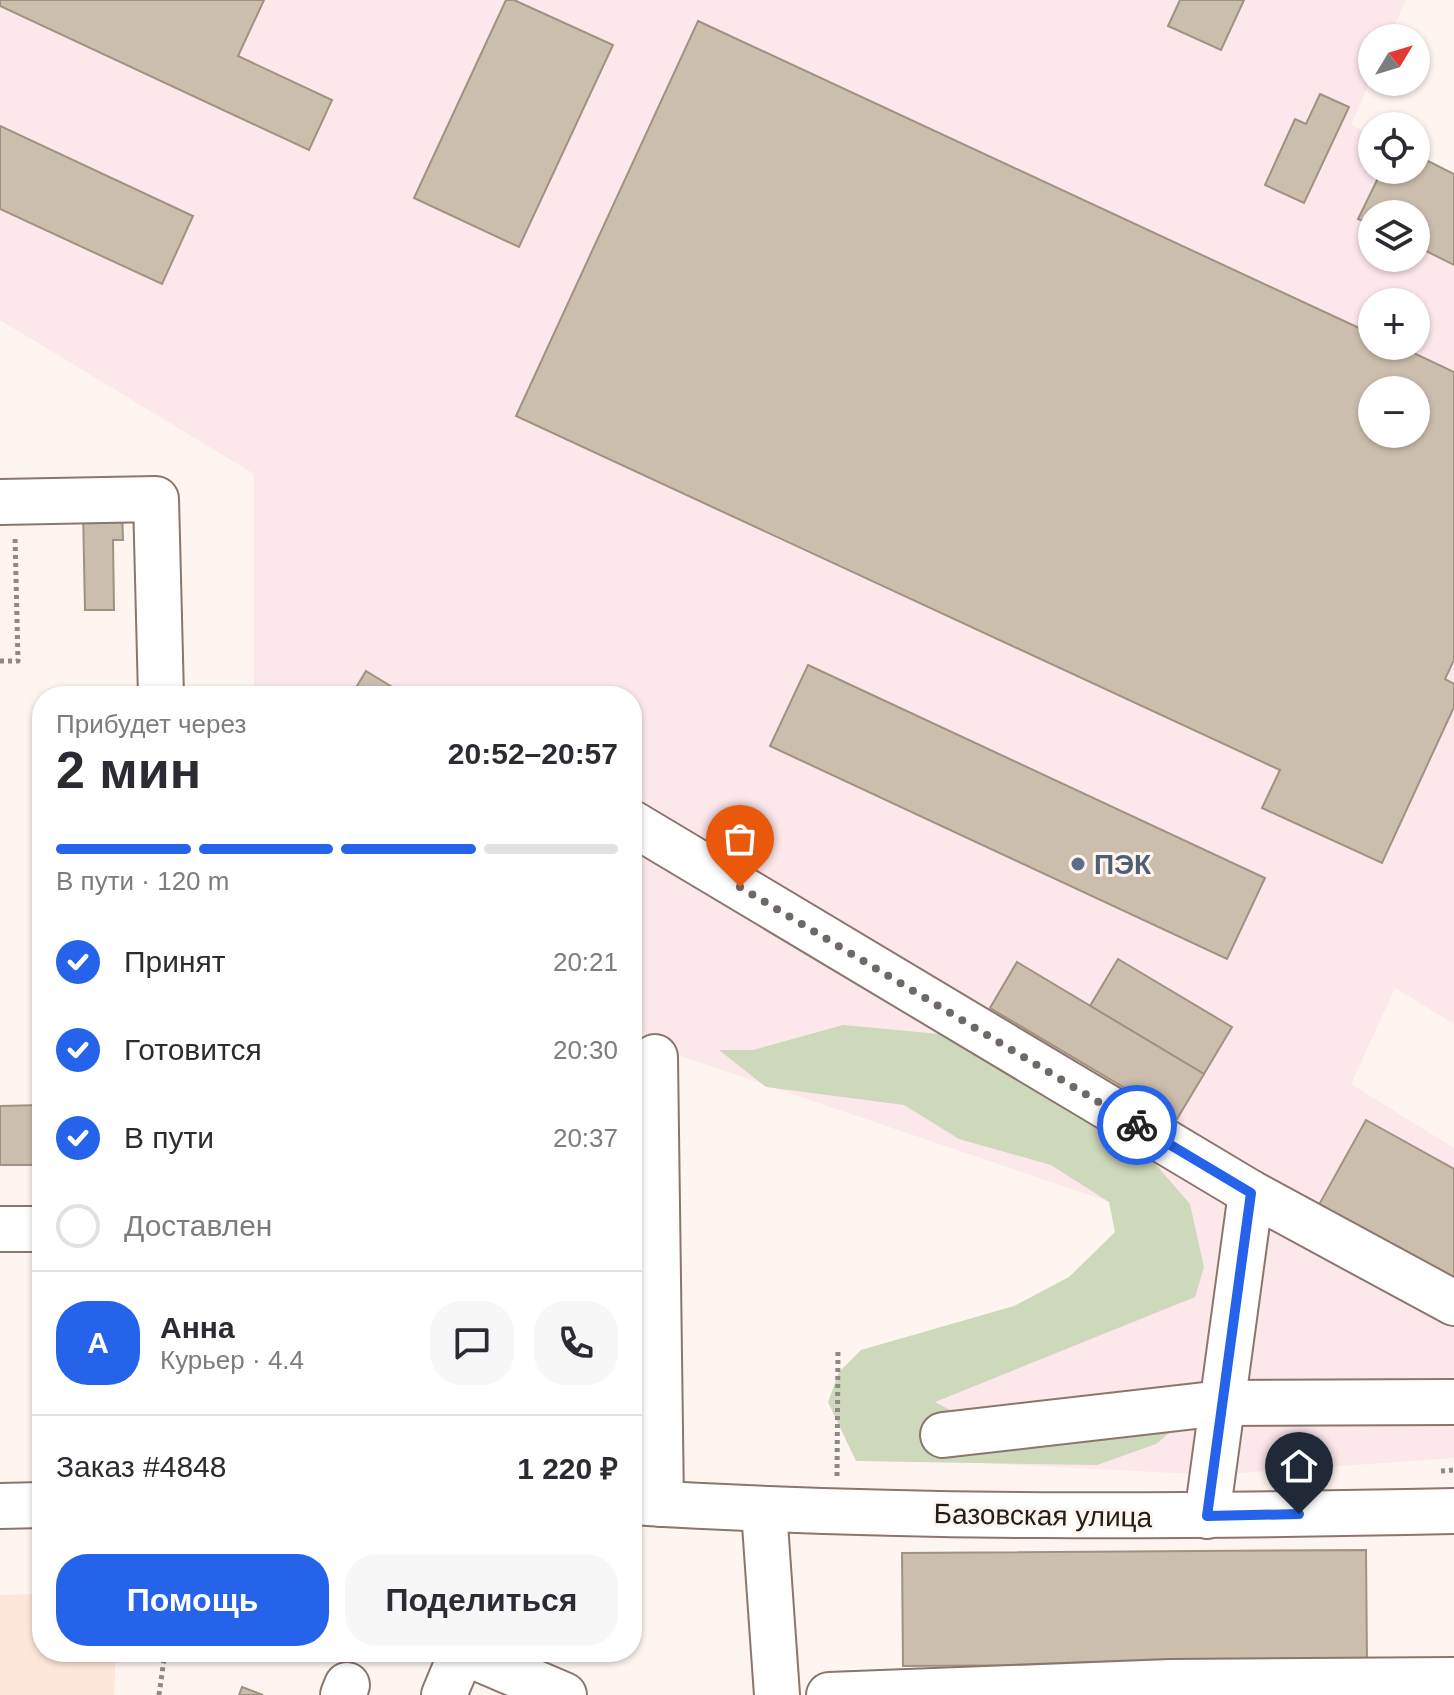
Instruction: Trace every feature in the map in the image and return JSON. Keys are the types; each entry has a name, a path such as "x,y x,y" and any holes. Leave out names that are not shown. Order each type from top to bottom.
{"street":[{"path":"7,502 156,499 161,686"},
{"path":"642,829 1251,1193 1454,1303"},
{"path":"646,1503 645,1235 655,1057"},
{"path":"1207,1516 1251,1193"},
{"path":"0,1229 32,1229"},
{"path":"943,1435 1222,1403 1454,1402"},
{"name":"Базовская улица","path":"646,1503 764,1510 1207,1516 1454,1511"},
{"path":"0,1506 32,1505"},
{"path":"764,1510 777,1695"},
{"path":"444,1695 458,1662"},
{"path":"486,1662 564,1695"},
{"path":"829,1695 1171,1682 1454,1680"}],"path":[{"path":"0,661 18,661 7,502"},
{"path":"836,1488 838,1349"},
{"path":"159,1695 164,1662"}],"shaded area":[{"path":"0,0 1406,0 1395,24 1358,24 1358,96 1364,96 1351,125 1358,128 1358,184 1430,184 1430,162 1454,174 1454,1024 1395,988 1351,1084 1454,1148 1454,1458 1212,1475 867,1457 865,1418 1144,1309 1139,1212 675,1054 642,1033 642,686 254,686 254,474 0,320"},
{"path":"32,1594 32,1662 116,1662 114,1695 0,1695 0,1595"}],"green space":[{"path":"843,1025 971,1037 1151,1159 1190,1204 1204,1267 1195,1297 935,1402 963,1417 1180,1424 1156,1444 1097,1465 856,1461 828,1402 839,1372 861,1350 1014,1306 1069,1277 1115,1232 1109,1202 1051,1165 959,1139 904,1105 766,1087 719,1050 753,1050"}],"building":[{"path":"0,0 264,0 238,56 332,100 309,150 0,6"},
{"path":"506,0 514,0 613,45 519,247 414,198"},
{"path":"1180,0 1244,0 1221,50 1168,26"},
{"path":"698,21 1358,327 1358,360 1429,360 1454,372 1454,660 1445,679 1454,684 1454,707 1382,863 1262,808 1280,770 516,416"},
{"path":"1320,94 1349,107 1304,203 1265,185 1295,119 1306,124"},
{"path":"0,126 193,216 162,284 0,209"},
{"path":"1430,162 1454,174 1454,265 1430,253 1430,200 1367,200 1375,184 1430,184"},
{"path":"122,509 123,540 113,540 114,610 85,610 83,510"},
{"path":"808,665 1265,878 1227,959 770,746"},
{"path":"366,671 391,686 357,686"},
{"path":"1118,959 1232,1027 1204,1074 1090,1006"},
{"path":"1017,962 1204,1074 1177,1119 990,1008"},
{"path":"32,1105 32,1165 0,1165 0,1106"},
{"path":"1366,1120 1454,1169 1454,1287 1316,1210"},
{"path":"1366,1550 1367,1663 903,1666 902,1553"},
{"path":"242,1687 263,1695 239,1695"}],"way so far":[{"path":"740,887 1137,1125"}],"place":[{"name":"ПЭК","path":"1078,864"}],"route":[{"path":"1137,1125 1251,1193 1207,1516 1299,1514"}]}
